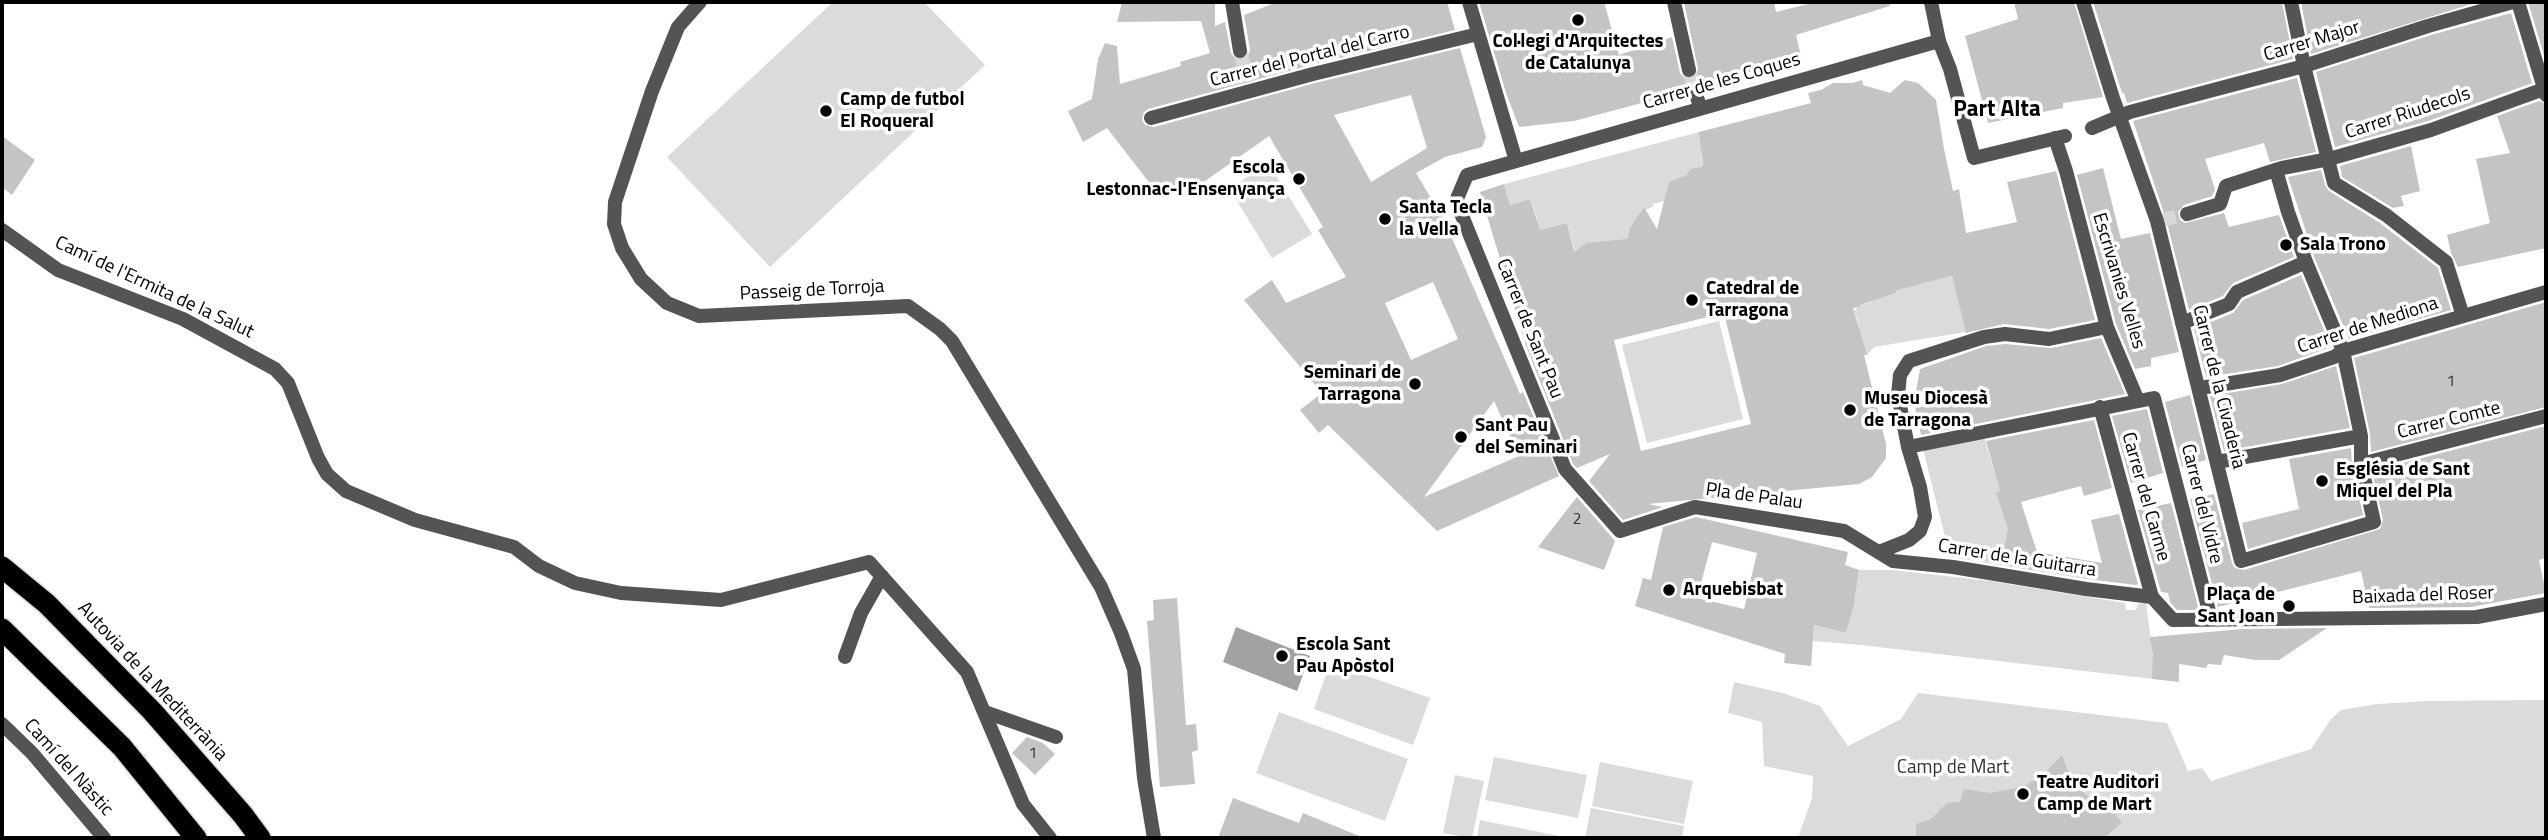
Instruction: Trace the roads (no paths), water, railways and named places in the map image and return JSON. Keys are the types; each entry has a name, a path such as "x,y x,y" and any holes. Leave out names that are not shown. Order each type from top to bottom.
{"highway":[{"name":"Autovia de la Mediterrània","path":"2,567 47,604 143,701 262,838"},
{"path":"2,629 122,747 196,838"}],"street":[{"name":"Passeig de Torroja","path":"700,2 678,27 652,91 615,202 614,224 622,248 641,279 667,303 699,316 908,306 952,341 1101,587 1121,633 1134,669 1144,778 1154,838"},
{"path":"1232,2 1240,51"},
{"path":"1469,2 1516,161"},
{"path":"1674,2 1689,70"},
{"name":"Carrer de la Civaderia","path":"2083,2 2113,99 2160,221 2182,323 2241,561 2374,522 2361,464"},
{"path":"2291,2 2304,66 2334,183 2386,215 2446,262 2463,316"},
{"path":"2515,2 2545,92"},
{"name":"Carrer Major","path":"2092,128 2120,115 2304,66 2428,26 2515,2"},
{"path":"1935,3 1939,41"},
{"name":"Carrer del Portal del Carro","path":"1151,118 1251,87 1478,34"},
{"name":"Carrer de les Coques","path":"1516,161 1698,101 1939,41"},
{"name":"Escrivanies Velles","path":"1939,41 1950,69 1974,158 2060,137 2066,171 2107,327 2138,401"},
{"name":"Carrer Riudecols","path":"2187,214 2220,204 2226,186 2279,169 2329,159 2431,130 2545,92"},
{"name":"Carrer de Sant Pau","path":"1516,161 1467,175 1456,201 1565,469 1620,531"},
{"path":"2279,169 2288,212 2343,351 2361,436 2361,464"},
{"name":"Camí de l'Ermita de la Salut","path":"2,230 58,270 183,319 275,369 288,383 327,474 346,491 415,520 514,547 539,566 575,583 621,593 721,600 869,562 967,672 1023,804 1051,838"},
{"path":"2182,323 2229,304 2236,292 2306,262"},
{"name":"Carrer de Mediona","path":"2200,388 2280,375 2334,357 2343,351 2546,292"},
{"path":"1879,552 1914,536 1920,531 1925,517 1898,395 1900,375 1909,361 1984,337 2005,334 2049,338 2107,327"},
{"name":"Carrer del Vidre","path":"2138,401 2154,398 2211,619"},
{"path":"1909,447 2138,401"},
{"name":"Carrer del Carme","path":"2099,407 2152,597"},
{"name":"Carrer Comte","path":"2361,464 2546,416"},
{"path":"2217,461 2361,436"},
{"name":"Pla de Palau","path":"1620,531 1695,507 1844,531 1879,552"},
{"name":"Carrer de la Guitarra","path":"1879,552 1893,561 1953,567 2152,597"},
{"path":"845,656 861,612 882,576"},
{"path":"2152,597 2172,620 2211,619"},
{"name":"Baixada del Roser","path":"2211,619 2477,617 2546,604"},
{"path":"985,712 1056,737"},
{"name":"Camí del Nàstic","path":"2,724 32,753 104,838"}],"tunnel":[{"path":"1240,51 1248,83"},
{"path":"1689,70 1696,94"},
{"path":"2162,220 2187,214"}],"place":[{"name":"Col·legi d'Arquitectes de Catalunya","path":"1578,20"},
{"name":"Camp de futbol El Roqueral","path":"826,111"},
{"name":"Escola Lestonnac-l'Ensenyança","path":"1299,179"},
{"name":"Santa Tecla la Vella","path":"1385,219"},
{"name":"Sala Trono","path":"2286,245"},
{"name":"Catedral de Tarragona","path":"1692,300"},
{"name":"Seminari de Tarragona","path":"1415,384"},
{"name":"Museu Diocesà de Tarragona","path":"1850,410"},
{"name":"Sant Pau del Seminari","path":"1461,437"},
{"name":"Església de Sant Miquel del Pla","path":"2322,481"},
{"name":"Arquebisbat","path":"1669,590"},
{"name":"Plaça de Sant Joan","path":"2289,606"},
{"name":"Escola Sant Pau Apòstol","path":"1282,656"},
{"name":"Teatre Auditori Camp de Mart","path":"2023,794"}],"district":[{"name":"Part Alta","path":"1997,110"}],"park label":[{"name":"Camp de Mart","path":"1953,768"}]}
